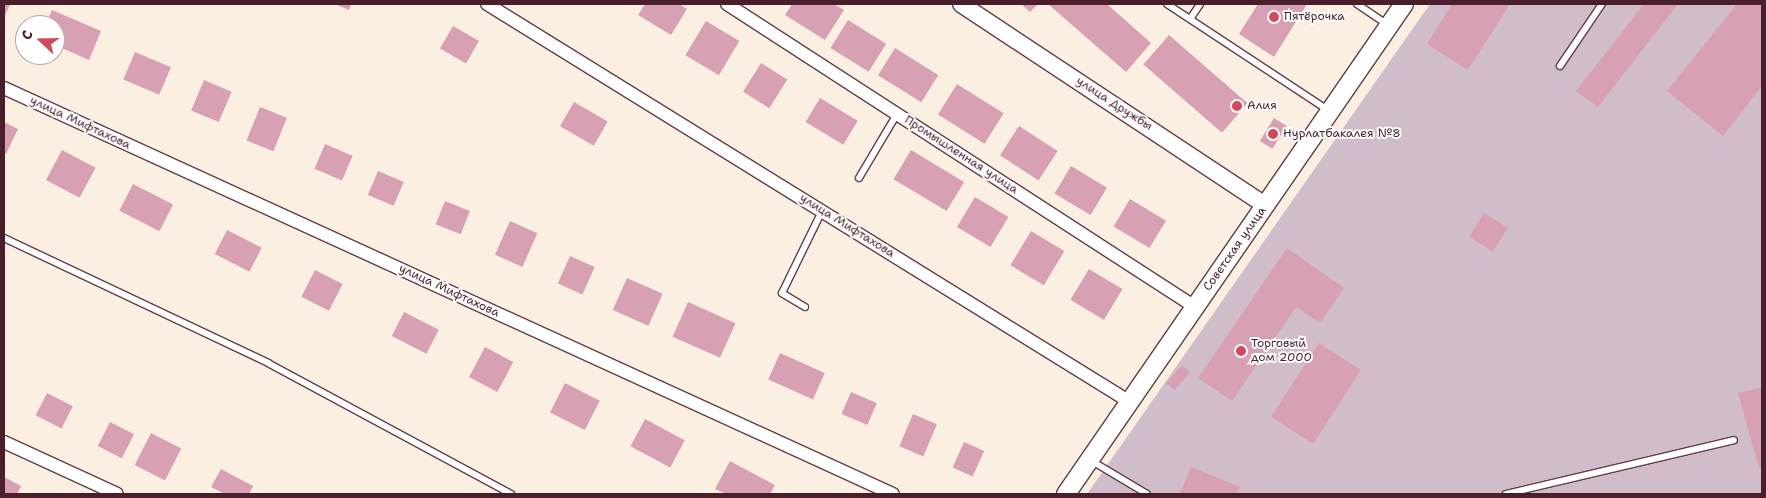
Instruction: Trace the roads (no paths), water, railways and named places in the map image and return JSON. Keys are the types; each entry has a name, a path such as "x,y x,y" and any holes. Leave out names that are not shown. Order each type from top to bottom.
{"main road":[{"name":"Советская улица","path":"1066,494 1404,4"}],"street":[{"name":"улица Мифтахова","path":"487,4 1130,402"},
{"name":"Промышленная улица","path":"727,4 1195,307"},
{"name":"улица Дружбы","path":"961,4 1266,205"},
{"name":"улица Мифтахова","path":"4,88 893,494"},
{"path":"4,442 117,494"}],"lane":[{"path":"1167,4 1330,112"},
{"path":"1190,19 1200,4"},
{"path":"1357,4 1389,26"},
{"path":"1560,66 1602,4"},
{"path":"859,178 898,114"},
{"path":"805,307 782,292 822,211"},
{"path":"4,238 268,363 511,494"},
{"path":"1506,494 1734,440"},
{"path":"1090,460 1147,494"}],"place":[{"name":"Пятёрочка","path":"1274,17"},
{"name":"Алия","path":"1237,106"},
{"name":"Нурлатбакалея №8","path":"1273,134"},
{"name":"Торговый дом 2000","path":"1241,351"}]}
